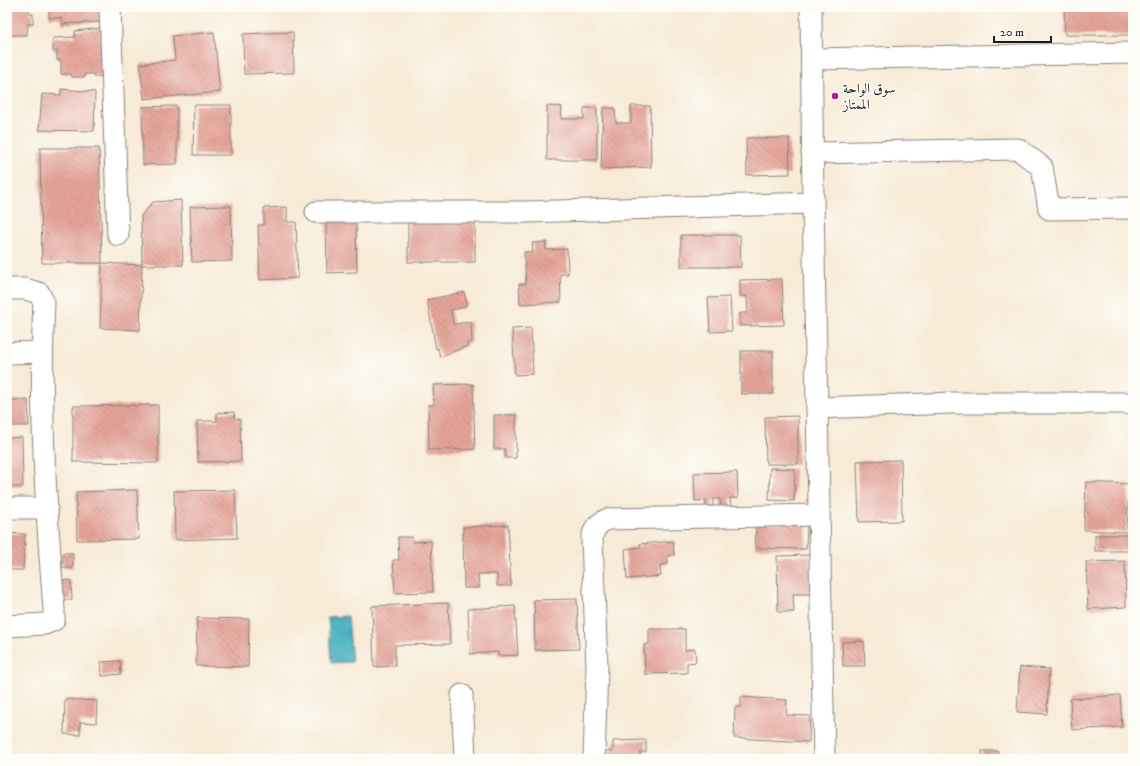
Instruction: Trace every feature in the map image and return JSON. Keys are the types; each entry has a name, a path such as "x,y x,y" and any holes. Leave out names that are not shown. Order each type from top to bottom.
{"street":[{"path":"110,7 118,235"},
{"path":"811,7 812,203 824,759"},
{"path":"812,59 1133,53"},
{"path":"812,153 1018,150 1042,167 1048,210 1133,208"},
{"path":"316,212 526,212 812,203"},
{"path":"7,289 25,289 39,294 44,304 41,352 46,508 54,620 45,624 7,626"},
{"path":"7,352 41,352"},
{"path":"817,408 953,403 1133,405"},
{"path":"7,508 46,508"},
{"path":"594,759 597,667 592,539 594,529 600,522 608,519 819,515"},
{"path":"462,695 465,759"}],"water":[{"path":"348,616 352,662 331,663 328,617"}],"building":[{"path":"7,7 29,7 29,14 33,14 33,24 28,24 27,35 7,35"},
{"path":"49,7 100,7 100,22 62,24 62,18 49,18"},
{"path":"1064,7 1133,7 1133,35 1065,35"},
{"path":"100,28 100,38 103,38 103,76 94,77 94,74 85,74 85,77 72,77 71,74 61,74 61,60 57,60 57,51 53,51 53,38 75,37 75,31"},
{"path":"214,32 220,92 144,99 140,64 175,60 173,36"},
{"path":"293,32 294,73 244,74 243,34"},
{"path":"61,89 95,92 94,131 39,130 42,94 61,95"},
{"path":"194,105 231,105 231,155 193,155"},
{"path":"177,106 177,164 143,165 142,107"},
{"path":"547,106 562,107 561,119 584,119 584,108 597,108 597,160 547,160"},
{"path":"631,106 650,106 651,167 601,169 603,108 615,108 616,123 631,123"},
{"path":"746,138 789,138 790,174 747,175"},
{"path":"40,148 99,148 102,263 42,263"},
{"path":"181,200 183,265 142,265 141,216 153,202"},
{"path":"231,206 232,261 192,262 190,207"},
{"path":"287,207 287,222 296,222 298,278 260,280 258,225 264,225 264,208"},
{"path":"326,220 356,220 357,272 327,273"},
{"path":"408,220 475,220 475,262 408,262"},
{"path":"681,235 740,235 741,267 681,267"},
{"path":"546,242 546,250 567,249 568,274 560,274 561,302 520,304 519,284 526,284 524,252 533,252 532,243"},
{"path":"102,263 142,265 140,330 100,328"},
{"path":"782,279 784,325 740,326 740,313 748,313 747,296 740,296 740,280"},
{"path":"464,292 467,304 465,307 451,310 453,324 471,322 472,342 467,343 467,346 440,357 438,348 436,349 427,300"},
{"path":"730,297 732,331 710,332 708,298"},
{"path":"531,328 533,374 515,375 512,329"},
{"path":"741,351 773,351 773,394 741,394"},
{"path":"473,384 475,449 429,450 428,405 434,405 433,385"},
{"path":"7,400 28,400 29,426 7,426"},
{"path":"158,405 158,463 73,462 73,406"},
{"path":"234,412 235,419 240,419 241,461 198,462 197,421 217,421 217,413"},
{"path":"494,415 516,415 516,458 505,458 505,449 494,449"},
{"path":"798,416 798,464 766,464 765,417"},
{"path":"22,437 23,487 7,487 7,438"},
{"path":"901,460 902,521 859,522 857,461"},
{"path":"770,468 795,469 794,501 769,500"},
{"path":"737,472 738,498 730,498 731,507 721,507 720,499 713,499 713,506 706,506 706,500 695,501 694,473"},
{"path":"1086,482 1129,484 1127,532 1084,530"},
{"path":"137,490 139,539 77,540 76,492"},
{"path":"235,490 237,538 175,540 174,491"},
{"path":"756,523 807,524 806,549 755,548"},
{"path":"508,525 511,586 497,586 497,574 478,574 479,588 464,588 463,527"},
{"path":"7,533 25,534 23,570 7,570"},
{"path":"1095,535 1133,535 1133,551 1095,551"},
{"path":"398,537 412,537 413,542 431,541 433,592 395,593 393,560 399,560"},
{"path":"673,541 674,555 667,556 668,564 660,565 661,576 627,579 625,549 640,547 640,544"},
{"path":"63,553 73,553 73,568 63,568"},
{"path":"810,555 811,594 793,594 794,612 778,612 777,556"},
{"path":"1125,561 1126,607 1088,609 1086,562"},
{"path":"71,580 72,600 58,600 56,581"},
{"path":"577,599 579,649 535,650 534,600"},
{"path":"448,603 450,644 395,645 395,666 374,667 372,606"},
{"path":"515,606 518,655 498,656 498,652 470,654 468,609"},
{"path":"197,618 249,619 248,667 196,666"},
{"path":"649,629 685,629 685,650 695,649 696,662 687,663 687,673 645,674 644,645 649,644"},
{"path":"864,641 865,666 843,666 842,642"},
{"path":"120,661 121,674 102,676 101,662"},
{"path":"1020,667 1049,669 1047,714 1017,712"},
{"path":"1120,695 1122,727 1072,730 1070,699"},
{"path":"741,697 787,700 786,715 810,716 809,742 734,738 735,707 741,707"},
{"path":"65,699 97,701 96,723 80,722 80,735 64,734"},
{"path":"646,740 646,752 640,752 640,759 604,759 604,751 613,751 613,741"},
{"path":"982,751 998,751 998,759 982,759"}],"place":[{"name":"سوق الواحة الممتاز","path":"835,96"}]}
